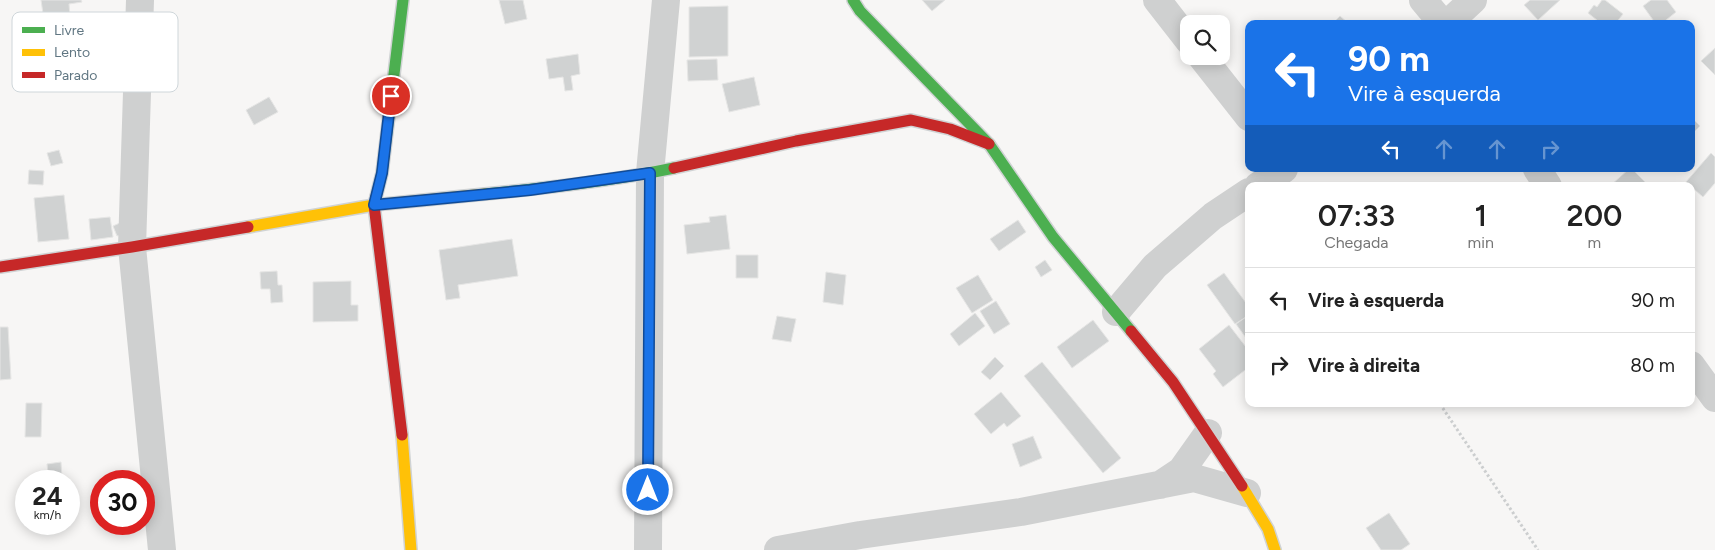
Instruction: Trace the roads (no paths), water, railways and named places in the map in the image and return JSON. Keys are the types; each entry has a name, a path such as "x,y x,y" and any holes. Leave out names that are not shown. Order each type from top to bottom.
{"street":[{"path":"402,0 382,173 374,205 399,404 411,550"},
{"path":"648,550 650,173 666,0"},
{"path":"853,0 860,11 989,144 1053,237 1173,382 1247,493 1268,529 1275,550"},
{"path":"1157,0 1180,29"},
{"path":"1423,0 1440,20"},
{"path":"1452,20 1473,0"},
{"path":"1208,65 1245,112"},
{"path":"137,92 132,247 162,550"},
{"path":"0,267 132,247 374,205 530,190 650,173 796,141 911,120 950,129 989,144"},
{"path":"1264,182 1279,172"},
{"path":"1116,312 1155,266 1213,216 1245,195"},
{"path":"1695,370 1715,398"},
{"path":"1159,486 1181,471 1208,434"},
{"path":"778,550 860,535 1021,512 1194,478 1247,493"}]}
